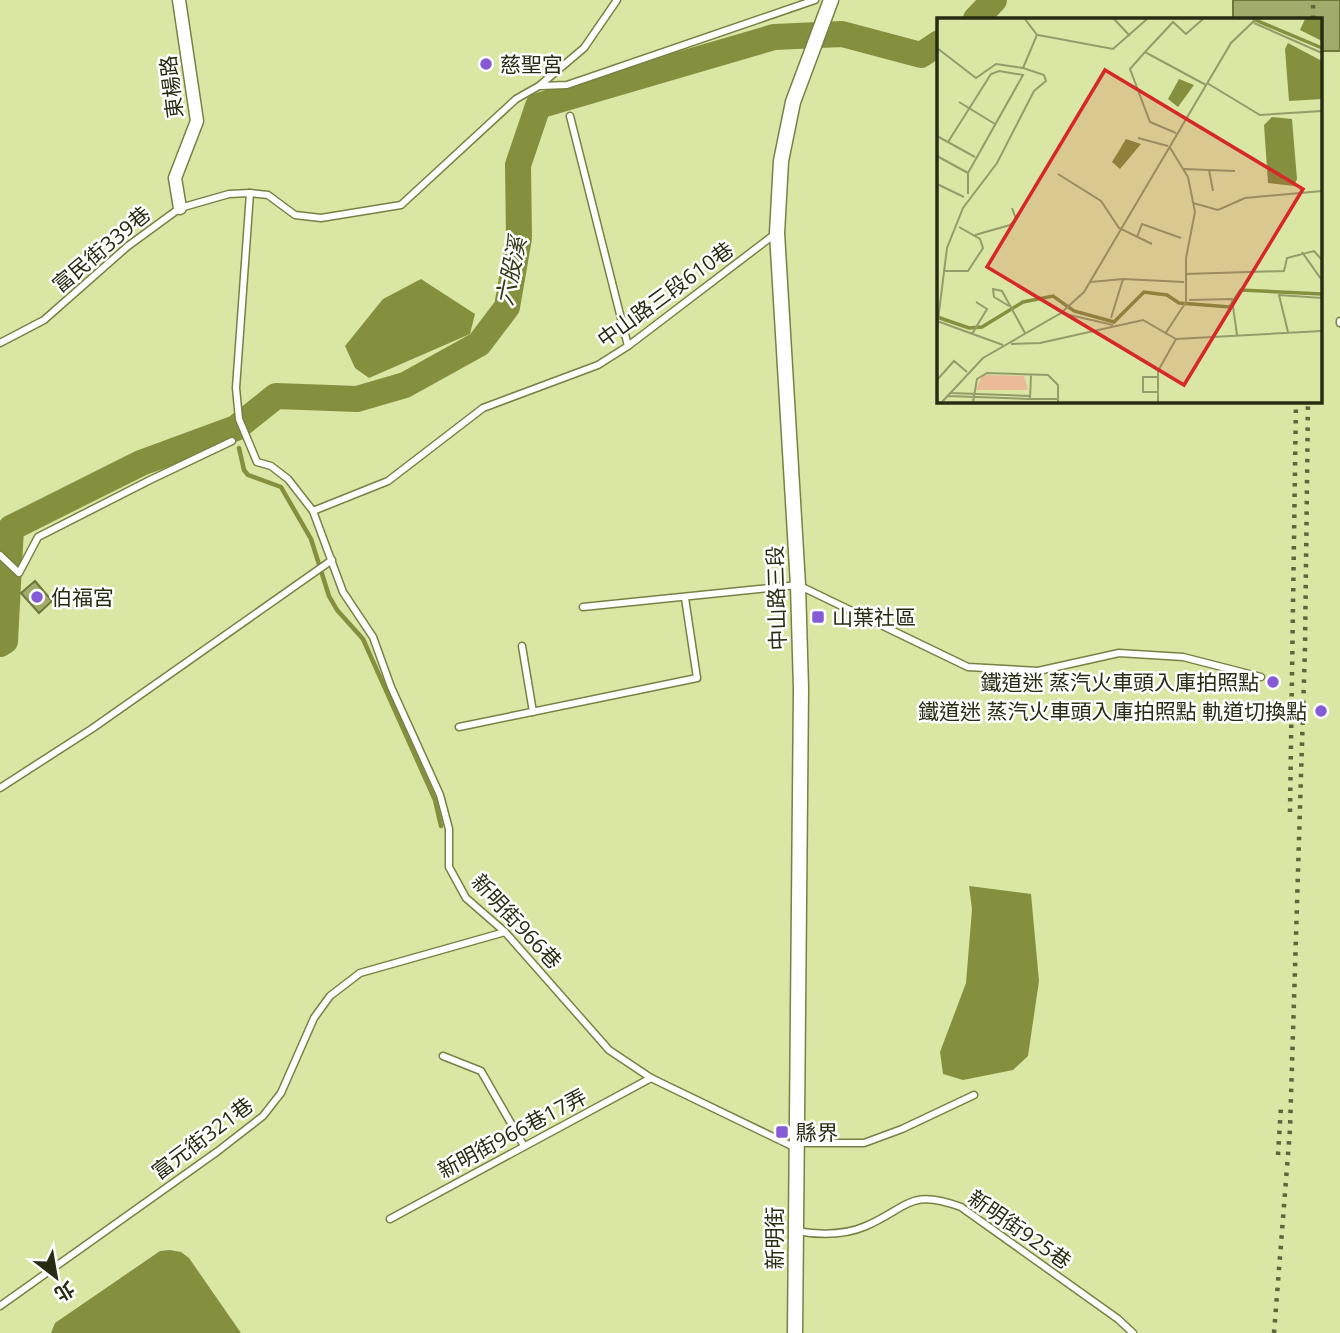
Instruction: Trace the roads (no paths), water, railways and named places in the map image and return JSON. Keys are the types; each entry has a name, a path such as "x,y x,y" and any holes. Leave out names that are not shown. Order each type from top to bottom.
{"street":[{"name":"東楊路","path":"179,0 197,121 175,178 180,208"},
{"name":"中山路三段","path":"796,1146 801,689 798,585 777,233 781,161 793,102 831,0"},
{"name":"新明街","path":"795,1333 796,1146"}],"lane":[{"path":"250,193 268,195 295,215 321,218 401,205 516,99 539,86 584,48 617,0"},
{"path":"539,86 567,85 815,0"},
{"path":"570,116 628,346"},
{"name":"富民街339巷","path":"0,343 44,320 128,246 180,208 229,194 250,193"},
{"name":"新明街966巷","path":"250,193 236,388 239,419 257,461 271,466 288,479 313,511 343,592 373,637 391,687 440,795 449,829 449,867 466,898 505,932 609,1050 651,1078 796,1146"},
{"name":"中山路三段610巷","path":"313,511 388,481 483,408 598,365 628,346 777,233"},
{"path":"0,555 19,573 38,537 232,442"},
{"path":"0,788 93,728 332,559"},
{"path":"583,607 798,585 968,667 1038,671 1119,653 1183,657 1261,677"},
{"path":"459,727 697,678 685,598"},
{"path":"522,646 533,712"},
{"name":"富元街321巷","path":"0,1306 263,1116 281,1093 314,1018 330,996 360,973 505,932"},
{"path":"443,1056 481,1071 524,1146"},
{"name":"新明街966巷17弄","path":"390,1219 651,1078"},
{"path":"796,1146 864,1143 902,1129 974,1095"},
{"name":"新明街925巷","path":"796,1231 824,1236 864,1227 910,1201 926,1197 941,1199 961,1206 1118,1319 1133,1333"}],"waterway":[{"name":"六股溪","path":"977,18 994,0"},
{"name":"六股溪","path":"0,644 5,641 11,528 141,463 236,428 276,396 357,399 405,385 479,344 507,307 519,238 518,165 538,106 774,37 842,34 921,55 937,44"},
{"name":"六股溪","path":"236,428 237,434"},
{"path":"239,448 244,470 248,475 281,487 311,539 329,596 337,610 363,639 435,800 441,826"}],"railway":[{"path":"1313,0 1313,18"},
{"path":"1290,812 1296,402"},
{"path":"1274,1333 1290,1129 1305,647 1308,402"},
{"path":"1278,1155 1281,1106"}],"place":[{"name":"慈聖宮","path":"486,64"},
{"name":"伯福宮","path":"37,597"},
{"name":"山葉社區","path":"818,617"},
{"name":"鐵道迷 蒸汽火車頭入庫拍照點","path":"1273,682"},
{"name":"鐵道迷 蒸汽火車頭入庫拍照點 軌道切換點","path":"1321,711"},
{"name":"縣界","path":"782,1132"}]}
